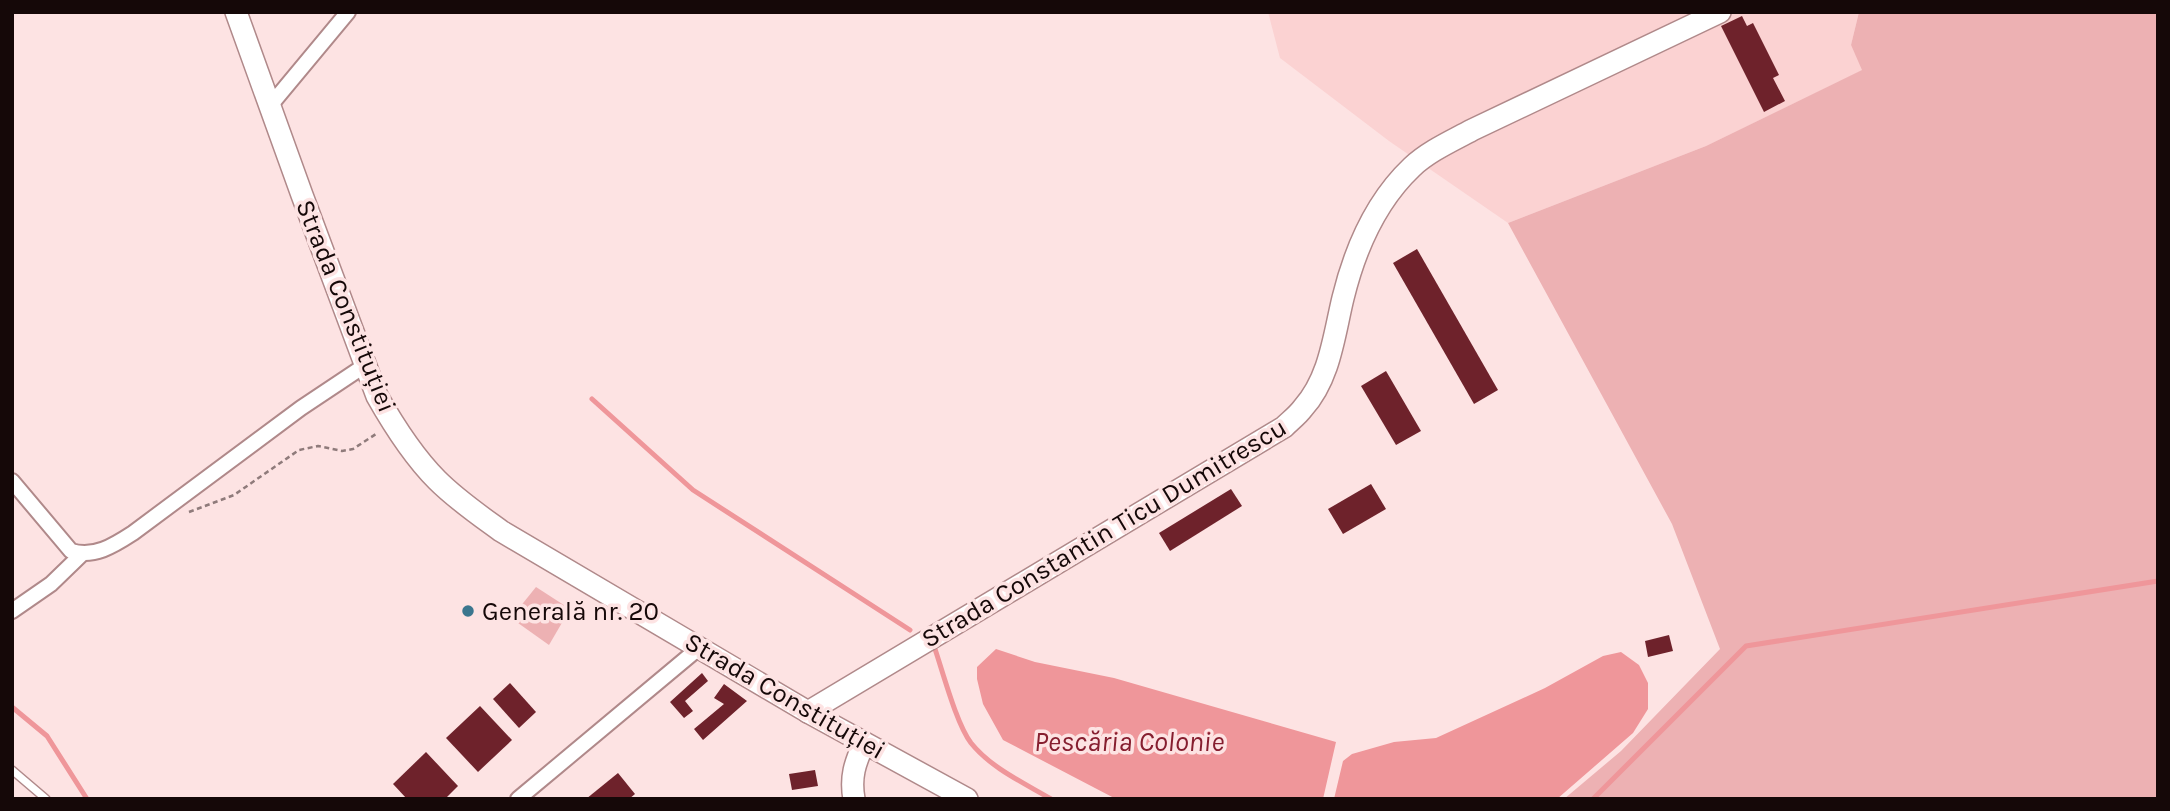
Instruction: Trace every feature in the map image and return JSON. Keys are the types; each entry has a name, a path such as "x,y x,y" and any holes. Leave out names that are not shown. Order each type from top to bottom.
{"street":[{"name":"Strada Constituției","path":"236,12 364,366 392,422 437,480 463,504 501,531 808,712 967,799"},
{"path":"269,107 348,12"},
{"name":"Strada Constantin Ticu Dumitrescu","path":"808,712 1284,427 1304,407 1326,368 1354,258 1369,223 1388,193 1414,165 1472,130 1720,12"},
{"path":"12,611 51,584 82,554 112,546 133,533 311,400 364,366"},
{"path":"12,481 62,542 71,551 82,554"},
{"path":"518,799 700,647"},
{"path":"854,799 854,764 864,743"}],"lane":[{"path":"12,770 46,799"}],"path":[{"path":"161,511 200,510 234,495 299,450 317,446 342,451 353,449 392,422"}],"shaded area":[{"path":"1268,12 1859,12 1851,45 1863,70 1706,146 1508,223 1389,141 1280,58"},
{"path":"1859,12 2158,12 2158,799 1564,799 1621,751 1720,649 1672,524 1508,223 1706,146 1862,70 1851,45"},
{"path":"536,587 570,609 549,645 511,618"}],"water":[{"name":"Pescăria Colonie","path":"996,649 1035,662 1114,678 1336,742 1323,799 1116,799 1003,740 983,704 977,679 977,667"},
{"path":"1621,652 1639,665 1648,683 1648,709 1633,733 1557,799 1334,799 1343,761 1352,754 1394,742 1436,738 1545,688 1603,656"}],"building":[{"path":"1742,16 1747,26 1753,23 1779,75 1773,78 1785,101 1764,112 1721,26"},
{"path":"1417,249 1498,390 1474,404 1393,263"},
{"path":"1386,371 1421,431 1396,445 1361,386"},
{"path":"1371,484 1386,509 1343,534 1328,509"},
{"path":"1231,489 1242,506 1170,551 1159,533"},
{"path":"1669,635 1673,651 1648,657 1645,641"},
{"path":"702,673 708,681 685,701 693,711 684,718 670,702"},
{"path":"510,683 536,712 519,728 493,699"},
{"path":"724,684 747,701 703,740 694,729 724,704 714,698"},
{"path":"480,706 512,740 478,772 446,738"},
{"path":"426,752 458,786 445,799 407,799 393,784"},
{"path":"815,770 818,786 792,790 789,774"},
{"path":"618,773 635,794 629,799 586,799"}],"waterway":[{"path":"592,399 693,490 910,630"},
{"path":"1593,799 1746,646 2158,581"},
{"path":"934,646 955,710 971,743 998,767 1051,799"},
{"path":"12,707 47,736 87,799"}],"place":[{"name":"Generală nr. 20","path":"468,611"}]}
